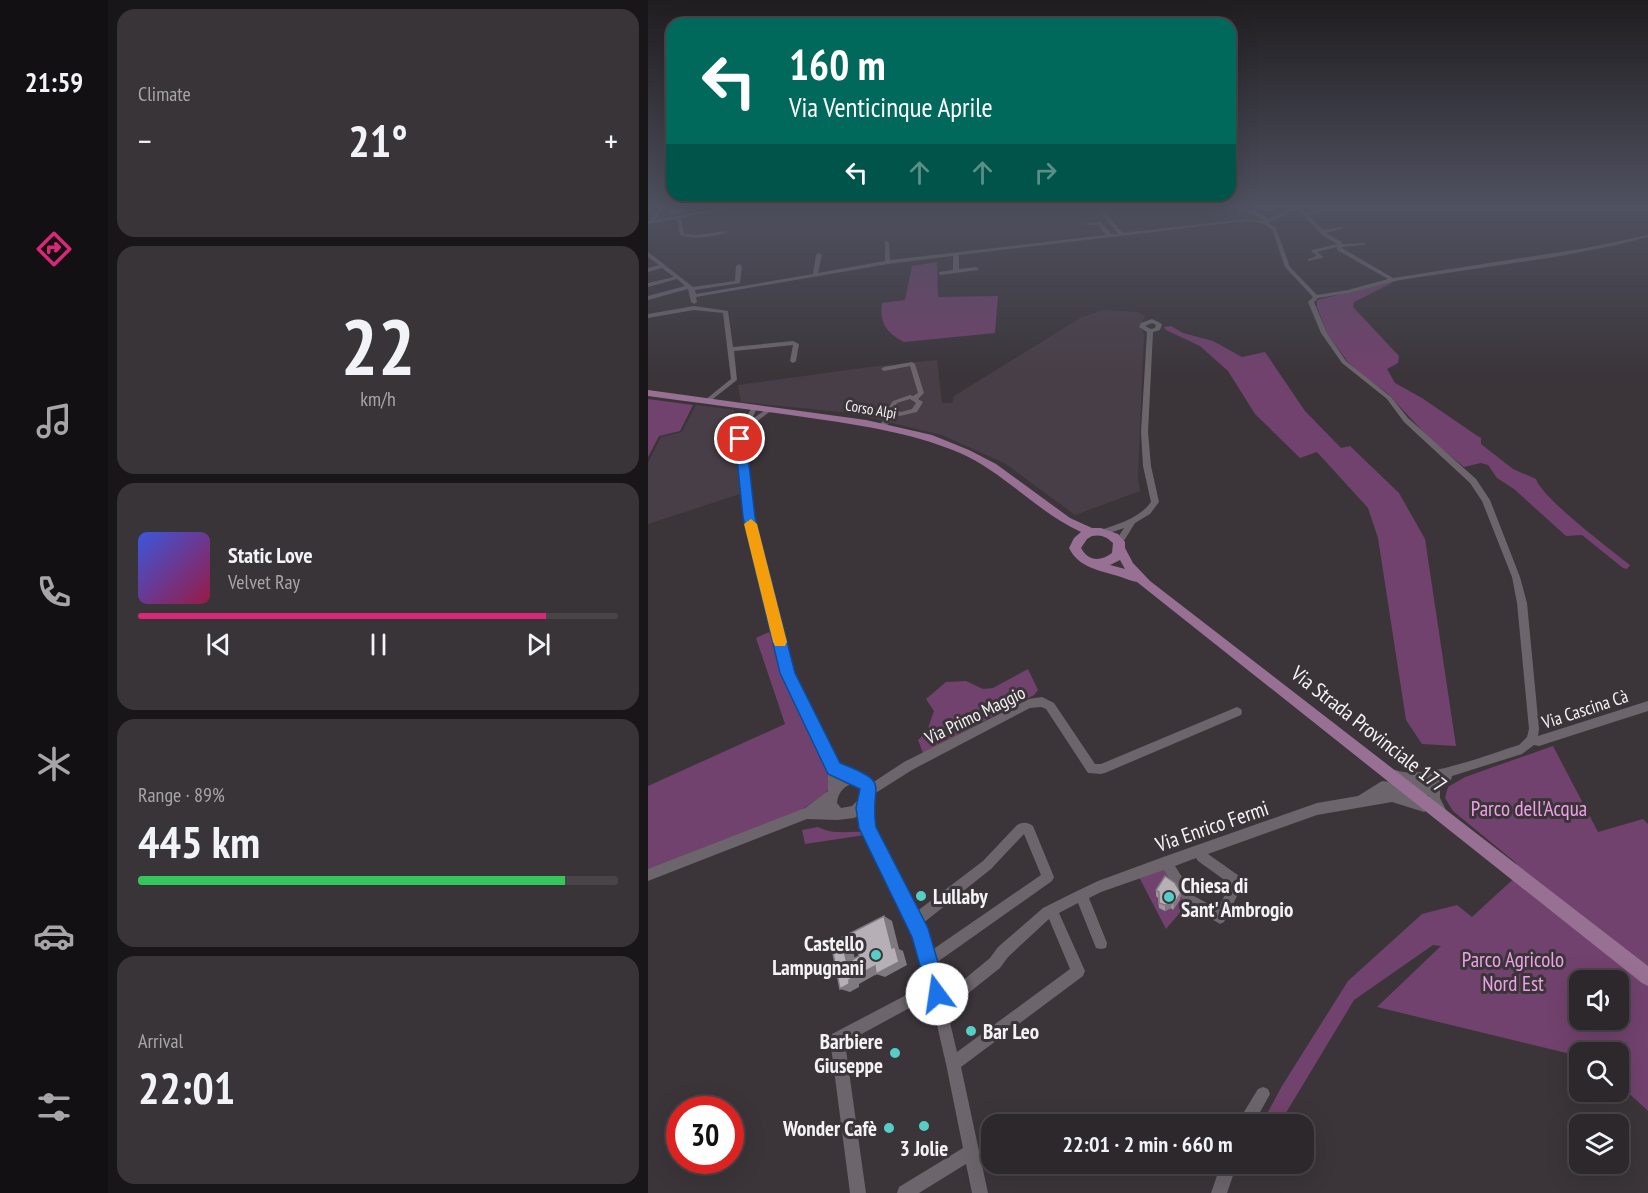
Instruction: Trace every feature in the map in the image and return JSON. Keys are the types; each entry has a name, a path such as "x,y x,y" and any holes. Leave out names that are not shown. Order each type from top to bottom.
{"main road":[{"name":"Corso Alpi","path":"648,393 882,426 929,437 966,452 1010,478 1066,522 1091,532"},
{"name":"Corso Alpi","path":"1066,522 1077,541"},
{"path":"1104,532 1091,532 1077,541 1075,548 1077,556 1092,564 1106,563 1113,560 1119,546"},
{"name":"Via Strada Provinciale 177","path":"1104,532 1114,536 1129,566 1146,584 1648,977"},
{"name":"Via Strada Provinciale 177","path":"1092,564 1122,571 1146,584"}],"street":[{"path":"659,264 692,291 719,292 879,264"},
{"path":"815,275 817,264"},
{"path":"957,264 957,271"},
{"path":"1287,264 1290,271 1316,297"},
{"path":"1365,264 1393,280"},
{"path":"1504,264 1393,280 1347,293 1316,297 1311,302 1324,333 1344,362 1389,398 1418,431 1481,491 1516,577 1523,612 1534,729 1532,740"},
{"path":"648,270 662,266"},
{"path":"648,298 738,282 739,266"},
{"path":"941,273 976,269"},
{"path":"648,285 676,278"},
{"path":"692,291 694,308"},
{"path":"719,292 719,302"},
{"path":"648,316 694,308 726,312 734,380 707,401"},
{"path":"1104,532 1131,523 1154,505 1156,500 1149,483 1145,446 1150,331"},
{"path":"730,349 793,343 796,344 793,361"},
{"path":"884,369 912,364 921,393 915,398 904,398 895,402 891,408 895,413 905,414 915,411 920,405 915,398"},
{"path":"754,408 740,436 751,526 788,673 834,769 831,805 840,814 868,828"},
{"path":"745,427 769,410"},
{"path":"882,426 895,413"},
{"path":"1119,546 1131,523"},
{"name":"Via Primo Maggio","path":"868,796 908,766 1029,704 1042,702 1050,706 1092,769 1101,770 1238,712"},
{"name":"Via Cascina Cà","path":"1532,740 1539,741 1648,706"},
{"name":"Via Enrico Fermi","path":"1379,766 1402,778 1436,778 1522,748 1532,740"},
{"path":"1379,766 1382,786"},
{"path":"834,769 867,783 868,796 865,812 868,828 915,921 929,960 980,1193"},
{"path":"1436,778 1434,797 1444,817"},
{"name":"Via Enrico Fermi","path":"1358,803 1382,786 1427,790 1436,778"},
{"path":"648,875 807,813 845,781 859,779"},
{"name":"Via Enrico Fermi","path":"940,1007 995,963 1003,952 1051,910 1081,895 1166,862 1287,822 1317,809 1392,796 1409,790"},
{"path":"807,813 840,814 858,810 868,796"},
{"path":"1392,796 1408,800 1444,817"},
{"path":"915,921 987,865 1021,829 1029,830 1048,877 929,960"},
{"path":"1166,862 1190,900 1220,918 1238,882 1202,857 1200,850"},
{"path":"1081,895 1101,943"},
{"path":"953,1064 1078,971 1051,910"},
{"path":"858,1193 837,1039 910,1000"},
{"path":"1251,1114 1263,1094"},
{"path":"905,1193 972,1151"},
{"path":"1219,1193 1226,1174"}],"shaded area":[{"path":"1104,310 1137,312 1145,316 1140,326 1144,334 1138,478 1140,491 1075,515 1006,464 942,435 850,413 741,402 738,385 937,360 942,403 952,403 954,396 1082,317"},
{"path":"696,405 734,410 740,494 648,524 648,463 661,437 682,432"}],"green space":[{"path":"937,264 938,297 998,296 995,333 904,342 893,335 883,322 882,303 905,300 912,266"},
{"path":"1392,283 1354,302 1353,307 1399,356 1398,363 1387,369 1395,383 1422,398 1481,438 1481,444 1513,469 1536,479 1541,488 1564,511 1630,565 1627,569 1582,535 1566,536 1514,489 1497,478 1488,465 1481,463 1464,467 1430,439 1388,394 1347,361 1327,333 1317,307 1317,300"},
{"path":"1171,326 1183,333 1213,341 1242,357 1265,352 1305,411 1341,448 1350,446 1399,493 1425,539 1456,746 1422,744 1406,720 1378,538 1368,508 1317,452 1300,458 1255,414 1228,371 1200,346 1164,327"},
{"path":"648,399 693,405 680,431 659,436 648,457"},
{"path":"769,632 773,637 775,654 802,720 829,771 831,785 825,794 801,810 648,871 648,786 785,724 756,638"},
{"path":"1028,669 1038,690 1034,695 923,753 918,740 927,731 934,711 926,699 946,682 966,681 983,689 993,688"},
{"path":"1553,746 1598,832 1643,819 1648,824 1648,1111 1629,1093 1629,1042 1569,1042 1569,1054 1377,1007 1441,946 1433,945 1354,1000 1285,1114 1267,1114 1348,981 1422,914 1457,905 1472,917 1521,872 1515,862 1453,811 1445,798 1448,787 1465,777"},
{"path":"818,827 835,832 864,832 865,835 805,844 802,830"},
{"path":"1168,868 1189,902 1166,929 1139,877"}],"building":[{"name":"Chiesa di Sant' Ambrogio","path":"1165,876 1175,883 1181,893 1174,904 1159,903 1159,892 1156,890"},
{"path":"884,916 892,948 895,947 899,962 876,974 875,966 849,980 849,984 840,989 831,943","holes":["855,940 859,956 847,963 843,947"]}],"slow traffic":[{"path":"751,524 780,642"}],"place":[{"name":"Lullaby","path":"921,896"},
{"name":"Chiesa di Sant' Ambrogio","path":"1169,897"},
{"name":"Castello Lampugnani","path":"876,955"},
{"name":"Bar Leo","path":"971,1031"},
{"name":"Barbiere Giuseppe","path":"895,1053"},
{"name":"3 Jolie","path":"924,1126"},
{"name":"Wonder Cafè","path":"889,1128"}],"route":[{"path":"740,439 753,537 788,673 834,769 861,779 868,785 865,816 868,828 921,934 937,994"}],"park label":[{"name":"Parco dell'Acqua","path":"1529,808"},
{"name":"Parco Agricolo Nord Est","path":"1513,971"}]}
